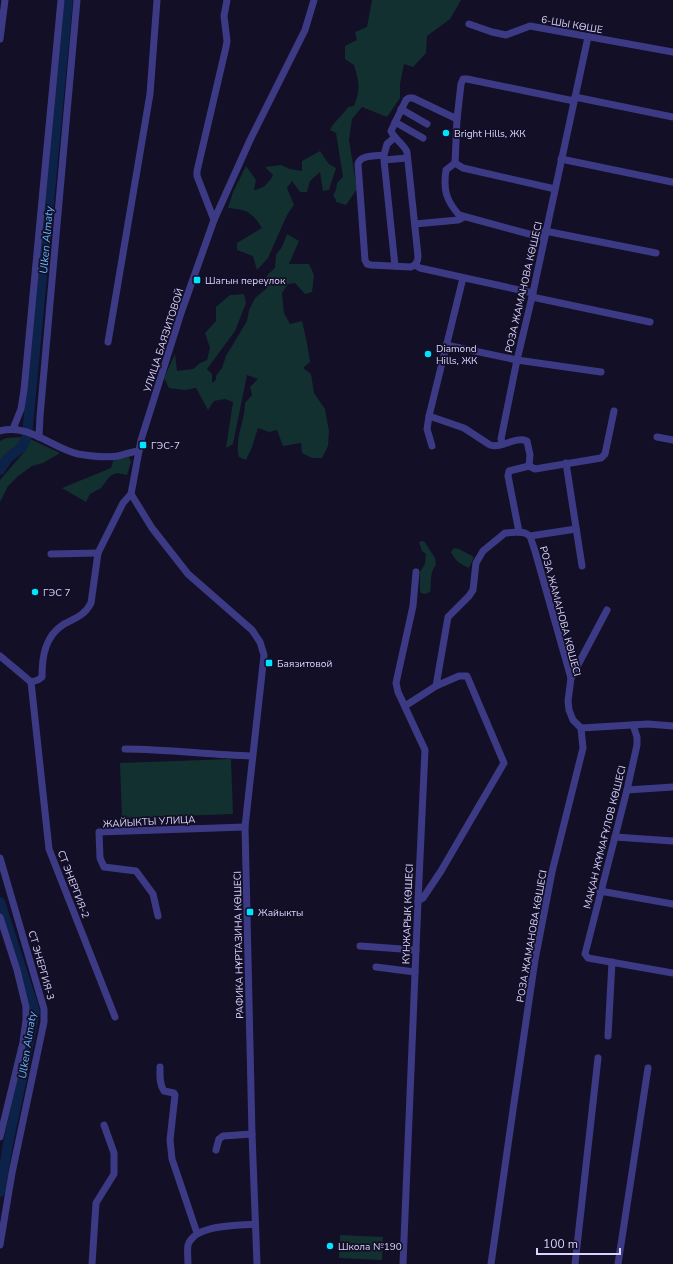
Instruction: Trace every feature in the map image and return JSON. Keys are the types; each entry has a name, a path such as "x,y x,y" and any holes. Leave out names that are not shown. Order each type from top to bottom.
{"street":[{"path":"0,39 5,0"},
{"path":"13,429 21,409 24,390 61,0"},
{"path":"36,436 40,416 77,0"},
{"path":"108,342 150,94 157,0"},
{"path":"214,220 197,171 226,47 224,16 227,0"},
{"name":"УЛИЦА БАЯЗИТОВОЙ","path":"131,494 139,451 181,313 214,220 250,140 306,30 314,0"},
{"name":"6-ШЫ КӨШЕ","path":"469,24 506,35 530,26 673,52"},
{"name":"РОЗА ЖАМАНОВА КӨШЕСІ","path":"503,444 501,439 517,360 588,37"},
{"path":"656,252 545,235 464,217 460,215 450,204 445,191 446,170 454,163 461,84 463,80 467,79 673,117"},
{"path":"394,138 388,144 384,155 362,158 358,164 365,260 367,264 371,266 410,267 415,265 418,261 407,152 405,147 394,138 390,131 406,100 413,98 457,119"},
{"path":"401,109 427,124"},
{"path":"395,122 423,138"},
{"path":"395,266 384,160 407,158"},
{"path":"561,159 672,182"},
{"path":"454,163 463,168 555,189"},
{"path":"415,224 458,220 464,217"},
{"path":"415,265 420,268 650,322"},
{"path":"432,446 427,429 428,416 463,278"},
{"path":"446,345 517,360 601,372"},
{"path":"436,686 448,617 473,590 476,563 484,551 505,533 519,532 508,476 509,471 529,466 535,468 601,458 605,454 614,411"},
{"path":"428,416 464,428 490,446 495,447 522,439 527,441 530,455 529,466"},
{"path":"0,430 13,429 22,431 80,454 112,456 139,451"},
{"path":"657,437 673,440"},
{"path":"566,463 582,566"},
{"path":"0,656 31,682 42,677 46,643 63,625 82,615 88,610 91,603 98,553 123,503 131,494"},
{"name":"РАФИКА НҰРТАЗИНА КӨШЕСІ","path":"131,494 152,528 188,574 252,630 260,642 264,654 245,827 252,1134 257,1264"},
{"path":"530,536 576,529"},
{"name":"РОЗА ЖАМАНОВА КӨШЕСІ","path":"492,1264 535,960 552,872 583,748 581,728 573,720 569,710 568,701 571,678 530,536 519,532"},
{"path":"51,554 98,553"},
{"name":"КҮНЖАРЫҚ КӨШЕСІ","path":"403,1264 425,750 396,683 413,606 416,572"},
{"path":"571,678 606,610"},
{"path":"405,706 436,686 459,676 467,676 504,763 441,871 423,898 418,901"},
{"name":"СТ ЭНЕРГИЯ-2","path":"31,682 49,849 115,1017"},
{"path":"581,728 648,724 673,726"},
{"name":"МАҚАН ЖҰМАҒҰЛОВ КӨШЕСІ","path":"612,962 588,958 585,954 637,745 637,737 633,725"},
{"path":"125,749 160,749 219,755 252,756"},
{"path":"627,790 673,786"},
{"name":"ЖАЙЫКТЫ УЛИЦА","path":"158,916 153,894 136,872 104,867 100,858 100,832 245,827"},
{"path":"615,837 673,841"},
{"name":"СТ ЭНЕРГИЯ-3","path":"0,858 44,1009 44,1022 12,1173 0,1245"},
{"path":"600,891 673,904"},
{"path":"0,917 17,970 26,1007 23,1042 0,1137"},
{"path":"360,946 416,950"},
{"path":"608,1036 612,962 673,973"},
{"path":"376,967 415,972"},
{"path":"575,1264 598,1058"},
{"path":"160,1067 162,1089 164,1092 174,1093 176,1095 170,1140 172,1159 197,1233"},
{"path":"618,1264 648,1068"},
{"path":"92,1264 96,1203 114,1174 114,1153 104,1125"},
{"path":"216,1150 219,1138 223,1136 252,1134"},
{"path":"188,1264 188,1245 197,1233 208,1229 255,1224"}],"green space":[{"path":"372,0 461,0 450,19 427,36 426,53 413,67 404,64 400,84 400,98 387,117 362,107 352,119 349,140 357,189 346,205 336,202 333,195 336,190 337,183 343,177 336,133 330,130 348,107 354,106 356,100 358,90 357,76 354,65 345,59 345,46 357,40 355,32 367,27"},
{"path":"320,151 329,164 336,168 329,190 323,191 320,172 310,181 307,192 300,192 292,181 287,188 294,205 287,215 268,258 257,270 253,256 237,250 237,243 262,228 255,218 248,212 228,208 233,192 246,166 256,180 254,190 265,185 270,181 273,175 265,167 281,165 290,169 302,171 302,161"},
{"path":"287,234 299,241 289,264 309,264 314,275 312,292 305,294 295,283 288,284 282,293 284,313 290,324 302,321 310,362 303,368 311,374 314,393 325,409 329,431 328,446 322,458 312,458 302,453 301,443 283,446 277,430 269,432 258,428 246,460 239,457 238,443 245,410 245,403 252,395 250,387 258,379 247,375 233,444 226,448 233,402 225,399 214,401 208,410 196,388 185,390 169,388 164,378 175,354 177,371 193,369 200,363 207,360 210,348 205,333 216,321 216,307 230,295 244,294 246,303 235,331 207,369 212,374 212,383 216,380 216,376 222,368 226,356 247,321 249,310 255,298 267,288 265,282 266,279 275,268 276,255 282,247"},
{"path":"23,437 13,450 0,461 0,441 6,438"},
{"path":"30,439 60,453 43,463 32,466 17,477 8,486 0,502 0,480 25,451"},
{"path":"128,455 131,462 127,475 117,473 110,476 101,488 90,494 86,502 62,488 111,468 113,461"},
{"path":"424,541 435,558 436,565 432,574 430,592 425,594 421,593 420,591 420,572 425,564 426,554 422,551 419,542"},
{"path":"454,548 474,557 469,568 460,564 454,558 451,552"},
{"path":"231,759 233,814 122,818 120,763"},
{"path":"340,1235 383,1237 382,1260 339,1258"}],"waterway":[{"name":"Ulken Almaty","path":"0,470 8,458 22,447 27,436 68,0"},
{"name":"Ulken Almaty","path":"0,902 35,1011 8,1144 0,1192"}],"place":[{"name":"Bright Hills, ЖК","path":"446,133"},
{"name":"Шагын переулок","path":"197,280"},
{"name":"Diamond Hills, ЖК","path":"428,354"},
{"name":"ГЭС-7","path":"143,445"},
{"name":"ГЭС 7","path":"35,592"},
{"name":"Баязитовой","path":"269,663"},
{"name":"Жайыкты","path":"250,912"},
{"name":"Школа №190","path":"330,1246"}]}
